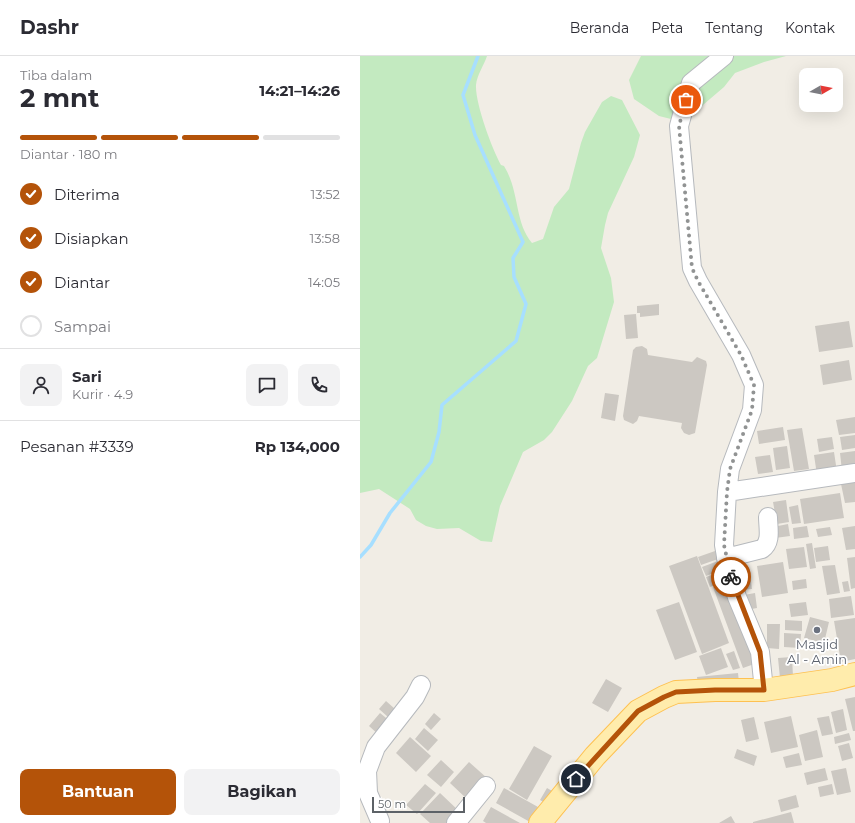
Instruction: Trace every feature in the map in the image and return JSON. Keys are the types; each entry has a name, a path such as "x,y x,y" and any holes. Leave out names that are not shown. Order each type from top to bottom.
{"main road":[{"path":"540,823 595,756 638,711 676,692 764,690 832,680 855,674"}],"street":[{"path":"724,56 692,82 679,126 692,268 741,355 754,385 752,410 730,469 724,545 726,558 737,597 760,652 764,690"},
{"path":"727,492 855,473"},
{"path":"726,558 766,547 768,536 768,517"},
{"path":"381,822 368,793 366,783 367,771 376,747 415,697 421,685"},
{"path":"456,823 486,786"},
{"path":"360,807 381,822"}],"green space":[{"path":"360,56 487,56 476,85 478,103 493,148 501,165 504,166 513,186 522,225 532,243 543,239 554,207 569,189 585,132 602,102 611,96 622,100 640,135 634,157 608,213 605,225 601,248 611,278 614,302 597,358 588,366 572,401 552,432 544,440 523,452 500,506 492,542 481,541 459,528 437,529 426,526 416,520 410,509 379,489 360,493"},
{"path":"641,56 786,56 764,62 735,73 724,87 683,122 659,116 634,99 629,80"}],"building":[{"path":"659,304 659,315 640,317 640,313 637,313 637,306"},
{"path":"636,314 638,338 626,339 624,315"},
{"path":"849,321 853,347 819,352 815,326"},
{"path":"642,346 647,349 648,355 692,362 697,357 706,361 707,365 695,433 689,435 684,433 681,428 682,423 639,416 637,421 633,424 624,420 623,416 633,350 636,347"},
{"path":"849,360 852,380 823,385 820,365"},
{"path":"605,393 619,395 615,421 601,418"},
{"path":"855,417 855,433 839,435 836,420"},
{"path":"783,427 785,440 759,444 757,431"},
{"path":"802,428 809,469 794,471 787,430"},
{"path":"855,435 855,448 842,450 840,437"},
{"path":"832,437 834,449 819,452 817,439"},
{"path":"787,446 790,468 776,470 773,448"},
{"path":"855,451 855,469 842,471 840,453"},
{"path":"834,452 837,472 817,475 814,455"},
{"path":"770,455 773,472 758,474 755,457"},
{"path":"855,482 855,502 845,503 841,484"},
{"path":"840,493 844,518 804,524 800,499"},
{"path":"786,500 789,522 777,524 773,502"},
{"path":"798,505 801,523 792,524 789,507"},
{"path":"788,524 790,536 775,538 773,527"},
{"path":"807,526 809,537 794,539 793,528"},
{"path":"855,526 855,549 846,550 842,528"},
{"path":"830,527 832,535 818,537 816,529"},
{"path":"812,543 816,568 810,569 806,544"},
{"path":"828,546 830,560 816,562 814,548"},
{"path":"804,547 807,567 789,569 786,549"},
{"path":"715,551 718,559 701,565 698,557"},
{"path":"697,556 729,643 702,654 669,566"},
{"path":"855,557 855,588 851,589 847,558"},
{"path":"718,561 722,570 706,576 702,567"},
{"path":"783,562 788,593 762,597 757,566"},
{"path":"835,565 840,593 827,595 822,566"},
{"path":"749,567 752,589 741,590 738,569"},
{"path":"722,571 726,581 710,587 706,577"},
{"path":"806,579 807,588 793,590 792,581"},
{"path":"848,581 850,591 844,592 842,582"},
{"path":"727,582 757,663 743,668 713,587"},
{"path":"755,593 757,608 746,610 744,595"},
{"path":"851,596 854,615 831,618 829,599"},
{"path":"679,602 697,652 675,660 656,610"},
{"path":"806,602 808,615 791,617 789,604"},
{"name":"Masjid Al - Amin","path":"810,617 829,622 824,643 804,638"},
{"path":"855,618 855,659 841,662 834,621"},
{"path":"785,620 802,621 802,631 785,630"},
{"path":"767,624 780,624 779,649 767,648"},
{"path":"784,633 801,634 800,648 784,647"},
{"path":"721,648 728,667 706,675 699,656"},
{"path":"734,651 740,668 733,670 726,654"},
{"path":"792,657 793,677 780,678 778,658"},
{"path":"738,673 739,682 698,685 697,677"},
{"path":"606,679 622,688 608,712 592,703"},
{"path":"855,697 855,731 853,731 845,699"},
{"path":"386,701 395,709 388,717 379,709"},
{"path":"843,709 847,730 836,733 831,712"},
{"path":"380,713 391,722 379,735 369,726"},
{"path":"434,713 441,719 431,730 425,724"},
{"path":"791,716 798,747 771,753 764,722"},
{"path":"829,716 833,734 822,736 817,718"},
{"path":"754,717 759,739 746,742 741,720"},
{"path":"424,728 438,740 428,751 415,739"},
{"path":"817,730 823,757 805,761 799,735"},
{"path":"849,733 851,740 835,744 834,737"},
{"path":"410,737 431,756 416,772 396,753"},
{"path":"849,743 853,758 842,761 838,746"},
{"path":"534,746 552,756 527,800 509,789"},
{"path":"737,749 757,756 754,766 734,758"},
{"path":"799,753 802,765 786,768 783,757"},
{"path":"441,760 454,772 441,787 427,775"},
{"path":"469,762 487,778 468,800 450,783"},
{"path":"825,768 828,780 807,785 804,773"},
{"path":"846,768 851,792 837,795 831,771"},
{"path":"425,784 436,793 417,814 406,805"},
{"path":"832,784 834,794 820,797 818,787"},
{"path":"504,788 538,807 530,822 496,803"},
{"path":"547,788 559,795 553,807 540,800"},
{"path":"440,793 460,812 450,823 430,823 420,814"},
{"path":"796,795 799,807 781,812 778,800"},
{"path":"491,807 520,823 486,823 483,821"},
{"path":"791,812 794,823 753,823 753,822"},
{"path":"731,816 735,823 719,823"}],"waterway":[{"path":"360,557 371,545 390,513 431,462 439,432 442,405 516,341 526,304 514,277 513,258 523,242 475,135 463,95 478,56"}],"way so far":[{"path":"686,100 679,126 686,185 692,268 741,355 752,377 754,385 752,410 730,469 727,492 724,545 731,577"}],"place":[{"name":"Masjid Al - Amin","path":"817,630"}],"route":[{"path":"576,779 595,756 638,711 664,697 676,692 764,690 760,652 737,597 731,577"}]}
